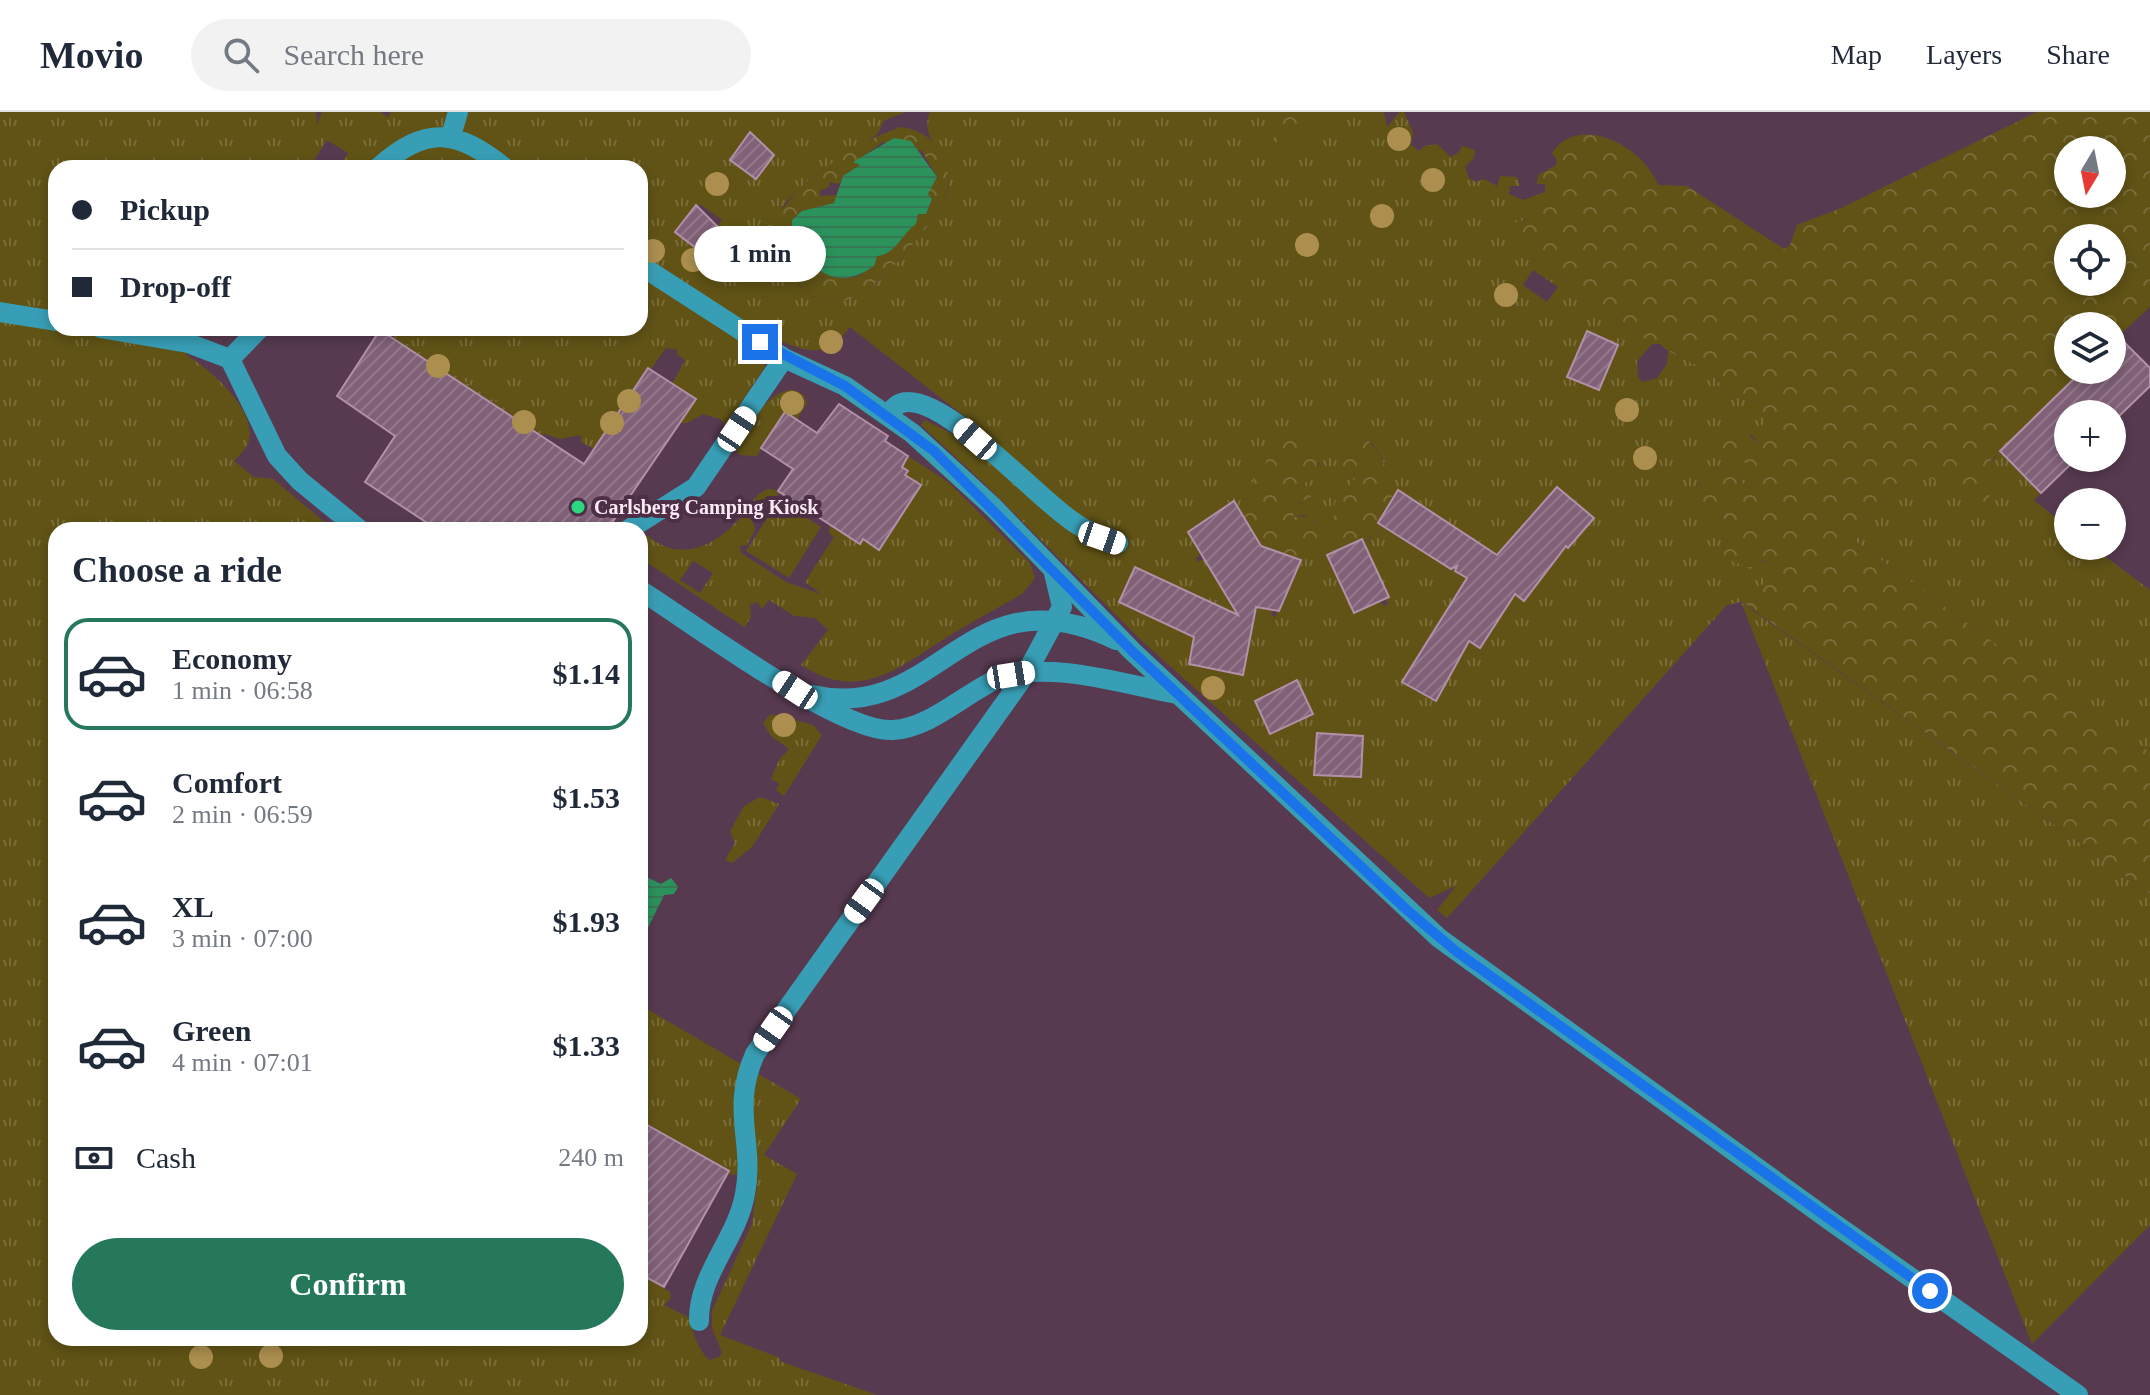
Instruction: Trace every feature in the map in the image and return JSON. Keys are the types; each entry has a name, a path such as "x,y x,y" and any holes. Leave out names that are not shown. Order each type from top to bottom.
{"lane":[{"path":"451,136 458,112"},
{"path":"389,160 410,145 451,136 471,143 494,160"},
{"path":"648,270 784,358 830,378 888,415 934,451 1132,651 1407,910 1475,967 2078,1395"},
{"path":"0,312 48,320"},
{"path":"147,336 188,343 230,359 277,456 300,481 350,522"},
{"path":"230,359 252,336"},
{"path":"641,522 696,487 784,358"},
{"path":"888,415 896,406 908,402 934,410 961,428 1069,519 1118,543"},
{"path":"699,1321 701,1298 746,1193 748,1170 741,1097 755,1054 1027,672 1059,619 1061,595 1052,569"},
{"path":"648,595 846,721 871,729 894,730 926,718 995,680 1027,672 1057,673 1178,694"},
{"path":"795,690 838,699 873,698 906,682 1003,624 1059,619 1100,632 1132,651"}],"green space":[{"path":"0,112 316,112 317,125 322,112 380,112 388,117 391,112 906,112 885,120 876,135 800,188 776,215 768,232 776,241 794,280 814,297 835,302 855,297 874,284 893,267 940,211 949,180 946,167 929,134 927,124 930,112 1265,112 1268,123 1290,148 1314,123 1306,112 1384,112 1387,127 1399,112 1404,112 1413,132 1411,145 1419,151 1425,146 1437,144 1451,157 1462,146 1475,150 1474,158 1465,167 1469,178 1476,182 1484,179 1497,186 1500,176 1517,177 1520,186 1510,186 1509,194 1523,200 1525,216 1521,223 1511,224 1511,241 1652,344 1637,361 1638,378 1643,382 1657,378 1667,364 1668,351 1709,371 1732,397 1760,402 1766,420 1762,445 1750,434 1747,462 1754,485 1748,488 1734,475 1712,470 1696,486 1716,516 1729,521 1734,528 1722,549 1768,563 1768,581 1741,602 1727,605 1447,918 1437,910 1456,886 1429,898 1141,640 987,486 921,425 925,420 954,435 969,420 850,327 825,349 798,348 775,339 762,358 765,367 726,425 720,419 703,414 687,423 678,423 671,386 685,360 677,354 678,350 666,348 594,449 581,442 581,435 560,439 545,434 395,336 648,336 648,160 344,160 348,153 327,140 314,160 48,160 48,336 189,336 186,355 218,379 245,415 249,428 248,443 234,461 254,477 273,479 324,522 48,522 48,1346 648,1346 648,1279 670,1292 671,1298 664,1305 690,1318 696,1340 709,1360 719,1357 722,1352 712,1328 712,1311 752,1224 757,1185 738,1174 732,1175 648,1126 648,1010 801,1099 764,1155 797,1174 720,1335 778,1357 782,1362 877,1395 0,1395","holes":["700,204 722,220 701,248 679,231","1533,270 1558,287 1547,302 1523,285","1365,438 1379,453 1384,465 1385,485 1394,501 1379,533 1361,543 1388,604 1384,606 1340,553 1325,547 1297,562 1275,617 1271,615 1269,564 1259,535 1250,533 1198,562 1196,558 1201,554 1188,532 1239,515 1241,502 1250,497 1272,457 1320,463 1303,482 1303,502 1297,504 1293,517 1305,515 1327,530 1355,480 1346,443"]},
{"path":"1265,112 1306,112 1314,123 1290,148 1281,150 1272,141 1275,136 1268,129"},
{"path":"2037,112 2150,112 2150,307 2126,329 2126,312 2054,312 2054,384 2069,384 1990,461 2006,478 1980,507 1974,508 1917,468 1844,533 2133,744 2150,751 2150,893 1741,601 1767,581 1768,563 1761,560 1750,569 1725,558 1722,549 1734,528 1723,518 1704,517 1693,495 1701,478 1712,470 1734,475 1748,488 1754,485 1747,463 1726,461 1719,451 1718,441 1719,433 1726,427 1739,429 1761,444 1757,432 1766,420 1760,402 1732,397 1709,371 1660,344 1652,344 1511,241 1510,224 1524,220 1523,200 1545,192 1545,184 1537,184 1538,175 1555,166 1557,160 1552,153 1564,141 1578,135 1594,135 1625,147 1651,171 1658,185 1687,186 1784,249 1790,245 1797,225 1841,208"},
{"path":"900,127 915,130 937,146 944,158 948,184 940,211 893,268 854,297 834,302 813,297 793,278 775,239 766,229 767,221 786,205 798,189 854,146","holes":["883,142 922,151 937,177 927,195 932,199 926,214 918,214 915,224 894,248 877,256 861,275 842,278 824,273 792,251 792,220 803,211 834,203 839,195 820,196 820,191 830,186 829,182 839,184 843,176 861,165 855,162"]},
{"path":"395,336 545,434 542,435 393,338"},
{"path":"794,390 804,395 807,403 797,420 784,412 757,456 739,455 736,450 766,403 774,396"},
{"path":"1352,433 1362,433 1379,453 1388,473 1385,485 1394,501 1379,533 1340,553 1325,547 1304,560 1266,551 1263,540 1250,533 1239,515 1241,502 1250,497 1254,475 1264,471 1265,463 1279,442 1303,434 1315,439 1327,456 1317,464 1314,479 1304,483 1311,497 1297,504 1293,517 1312,516 1314,522 1326,529 1335,514 1332,509 1337,499 1348,493 1355,479 1354,474 1342,468 1345,459 1342,450 1346,446 1344,438"},
{"path":"2000,451 2041,493 2034,500 2054,516 2054,560 2110,560 2150,590 2150,751 2133,744 1844,533 1917,468 1989,464"},
{"path":"908,456 948,482 1030,563 1035,578 1022,594 880,676 862,681 843,681 823,676 801,665 828,630 815,618 794,616 769,600 762,609 757,602 750,605 751,618 744,627 648,563 648,536 672,548 697,548 731,527 759,494 773,489 780,492 763,511 764,515 753,522 755,530 747,545 740,546 741,553 786,582 821,594 805,582 834,537 829,533 830,524 860,544 863,539 880,550 921,486 905,475 902,467","holes":["693,561 713,573 700,593 680,580"]},
{"path":"779,500 821,527 789,578 746,551"},
{"path":"1741,602 2150,893 2150,1225 2032,1344"},
{"path":"771,714 813,725 822,735 784,796 776,790 780,784 771,779 779,760 789,749 771,736 763,723"},
{"path":"760,797 779,804 752,847 732,863 725,860 735,843 730,831 744,806"}],"shaded area":[{"path":"894,138 911,141 937,177 928,194 932,199 926,214 918,214 916,224 894,248 877,256 874,266 850,277 840,278 822,272 792,251 792,220 802,211 834,203 843,176 860,165 853,162"},
{"path":"648,878 661,884 671,878 678,887 674,894 664,895 648,928"}],"building":[{"path":"750,132 774,155 756,179 730,160"},
{"path":"696,205 719,228 701,252 675,232"},
{"path":"1587,331 1618,345 1599,390 1567,377"},
{"path":"376,336 389,336 584,464 648,368 696,399 612,522 426,522 365,482 395,436 337,396"},
{"path":"2126,344 2150,368 2150,386 2126,409 2126,400 2054,400 2054,472 2063,472 2041,493 2000,451 2069,384 2126,384"},
{"path":"839,404 888,436 885,441 908,456 902,467 908,471 905,475 921,485 879,550 863,539 860,544 778,491 793,469 761,448 785,412 817,433"},
{"path":"1557,487 1594,518 1568,548 1566,546 1524,601 1515,594 1480,648 1469,641 1436,701 1402,682 1467,578 1455,571 1457,566 1451,569 1378,523 1398,490 1497,555"},
{"path":"1234,501 1261,546 1301,560 1279,611 1256,607 1243,675 1189,664 1194,637 1119,602 1135,567 1238,615 1188,532"},
{"path":"1362,539 1389,597 1354,613 1327,555"},
{"path":"1297,680 1313,714 1270,734 1255,701"},
{"path":"1317,733 1363,736 1361,777 1314,775"},
{"path":"648,1125 729,1171 664,1287 648,1278"}],"place":[{"name":"Carlsberg Camping Kiosk","path":"578,507"}],"route":[{"path":"760,342 784,358 845,386 934,451 993,507 1132,651 1407,910 1475,967 1930,1291"}]}
